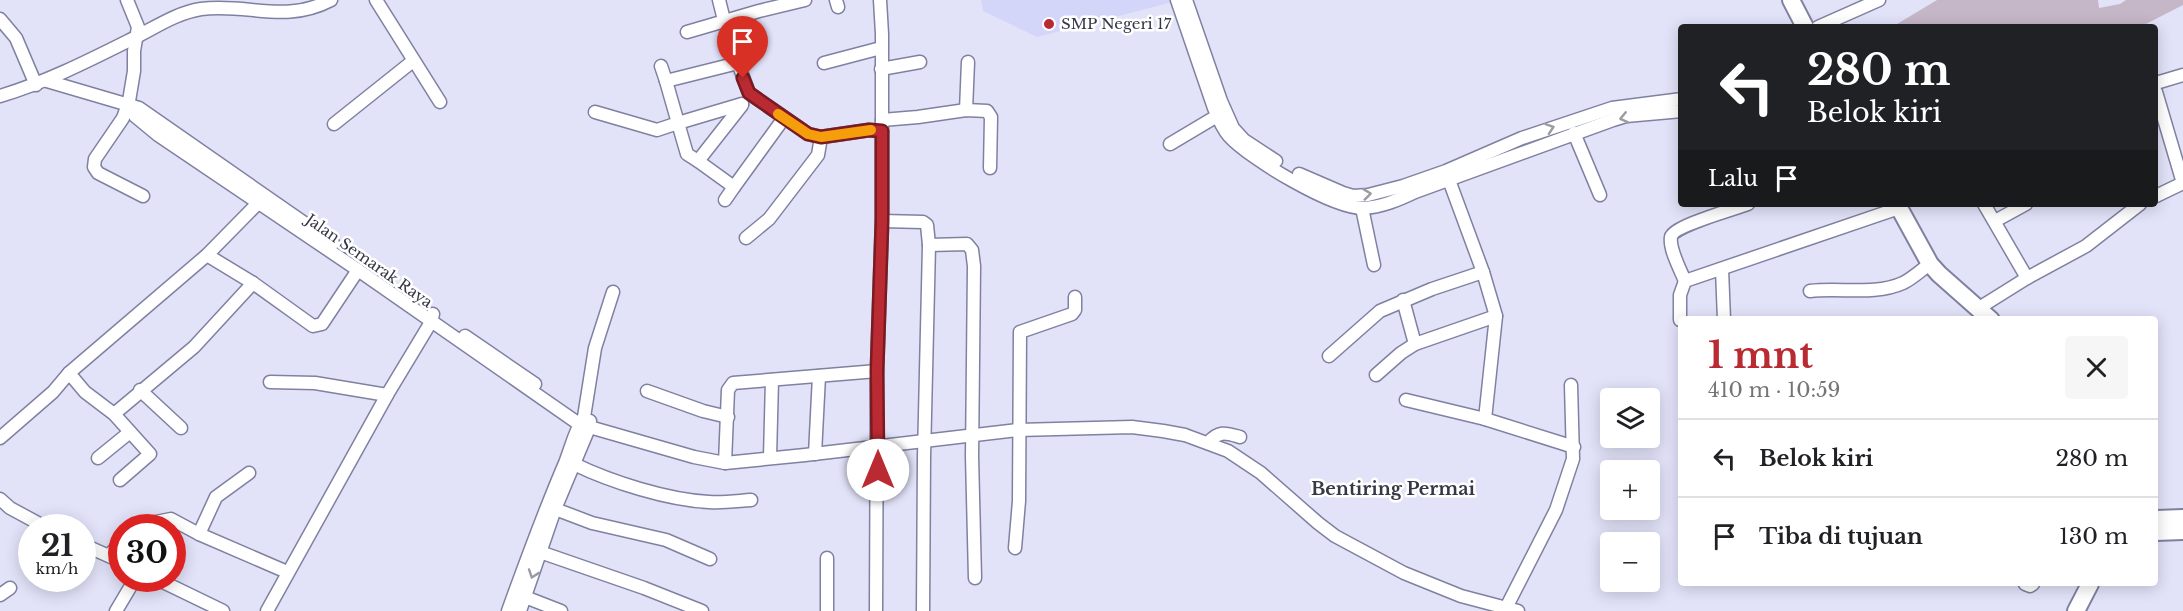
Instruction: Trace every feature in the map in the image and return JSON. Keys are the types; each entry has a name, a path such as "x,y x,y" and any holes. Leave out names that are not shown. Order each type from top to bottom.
{"highway":[{"path":"1791,0 1803,24"},
{"path":"1899,207 1930,264 1985,314"},
{"path":"2158,519 2183,518"},
{"path":"2158,532 2183,531"},
{"path":"2076,611 2089,586"}],"street":[{"path":"127,0 136,20 137,37 128,105 123,118 95,159 94,167 98,173 143,196"},
{"path":"0,96 42,83 137,37 168,19 200,9 222,8 270,13 297,12 331,0"},
{"path":"376,0 440,102"},
{"path":"719,0 724,20"},
{"path":"876,611 877,371 882,221 879,0"},
{"path":"1177,0 1217,116 1229,136 1253,157 1299,183 1343,199 1403,186 1446,171 1522,138 1612,108 1678,100"},
{"path":"1186,0 1221,100 1238,134 1277,162 1362,208 1391,204 1415,192 1626,117 1678,111"},
{"path":"1825,24 1879,0"},
{"path":"687,32 724,20 758,5 799,1"},
{"path":"0,19 16,38 42,83"},
{"path":"824,63 881,48"},
{"path":"334,124 395,78 413,61"},
{"path":"881,69 920,62"},
{"path":"966,110 968,62"},
{"path":"666,81 738,63 746,99"},
{"path":"661,66 687,154 734,187"},
{"path":"2158,82 2183,75"},
{"name":"Jalan Semarak Raya","path":"42,83 103,96 139,108 358,270 432,317"},
{"path":"595,112 657,130 746,99 784,118 808,134 821,137 869,130 918,117 982,110 991,115 990,168"},
{"path":"698,161 746,99"},
{"path":"2158,99 2183,183 2158,195"},
{"path":"1170,144 1217,116"},
{"path":"725,200 784,118"},
{"path":"1574,134 1600,195"},
{"path":"746,238 769,219 818,154 821,137"},
{"path":"1522,138 1527,151"},
{"path":"1449,180 1483,272 1496,316 1485,419"},
{"path":"0,438 53,392 69,374 207,255 262,200"},
{"name":"Jalan Semarak Raya","path":"262,200 589,424 694,457 725,463 1018,430 1127,427 1185,435 1243,459 1335,536 1420,579 1461,596 1512,610"},
{"path":"1680,316 1680,295 1685,281 1673,248 1671,237 1673,233 1683,226 1739,207"},
{"path":"1685,281 1895,207"},
{"path":"1986,207 2026,278"},
{"path":"1995,221 2021,207"},
{"path":"1985,314 2026,278 2085,246 2136,207"},
{"path":"1362,208 1374,265"},
{"path":"882,221 926,223 929,245 923,611"},
{"path":"929,245 967,244 972,250 975,578"},
{"path":"207,255 253,283 313,326 319,326 358,270"},
{"path":"1810,291 1863,290 1896,285 1906,282 1930,264"},
{"path":"1722,269 1724,316"},
{"path":"1329,356 1380,311 1403,300 1483,272"},
{"path":"114,414 194,346 253,283"},
{"path":"520,611 555,510 589,424 595,348 613,292"},
{"path":"1015,548 1019,501 1020,332 1072,314 1075,310 1075,297"},
{"path":"1403,300 1414,344"},
{"path":"1376,375 1414,344 1496,316"},
{"path":"267,611 432,317"},
{"path":"725,463 728,390 733,383 877,371"},
{"path":"69,374 85,392 114,414 150,454 120,480"},
{"path":"815,454 819,376"},
{"path":"770,457 772,380"},
{"path":"270,382 315,383 387,395"},
{"path":"1512,610 1556,510 1573,459 1571,385"},
{"path":"140,390 180,428"},
{"path":"647,392 728,417"},
{"path":"1406,400 1485,419 1574,447"},
{"path":"508,611 575,439 589,424"},
{"path":"98,458 130,432"},
{"path":"1208,443 1216,434 1222,432 1240,437"},
{"path":"574,464 659,494 711,502 751,500"},
{"path":"199,534 216,497 249,473"},
{"path":"0,499 21,514"},
{"path":"555,510 592,523 666,540 710,559"},
{"path":"186,527 287,572"},
{"path":"540,552 645,588 702,611"},
{"path":"827,558 827,611"},
{"path":"116,611 127,592"},
{"path":"184,592 223,611"},
{"path":"525,597 561,611"}],"shaded area":[{"name":"SMP Negeri 17","path":"981,0 1172,0 1173,2 1037,37 983,11"},
{"path":"1937,0 2098,0 2099,8 2120,4 2126,0 2183,0 2183,5 2146,24 1897,24"}],"slow traffic":[{"path":"778,114 808,134 821,137 871,130"}],"place":[{"name":"SMP Negeri 17","path":"1049,24"}],"district":[{"name":"Bentiring Permai","path":"1393,489"}],"route":[{"path":"743,78 749,93 808,134 821,137 869,130 882,131 882,221 877,371 878,470"}]}
